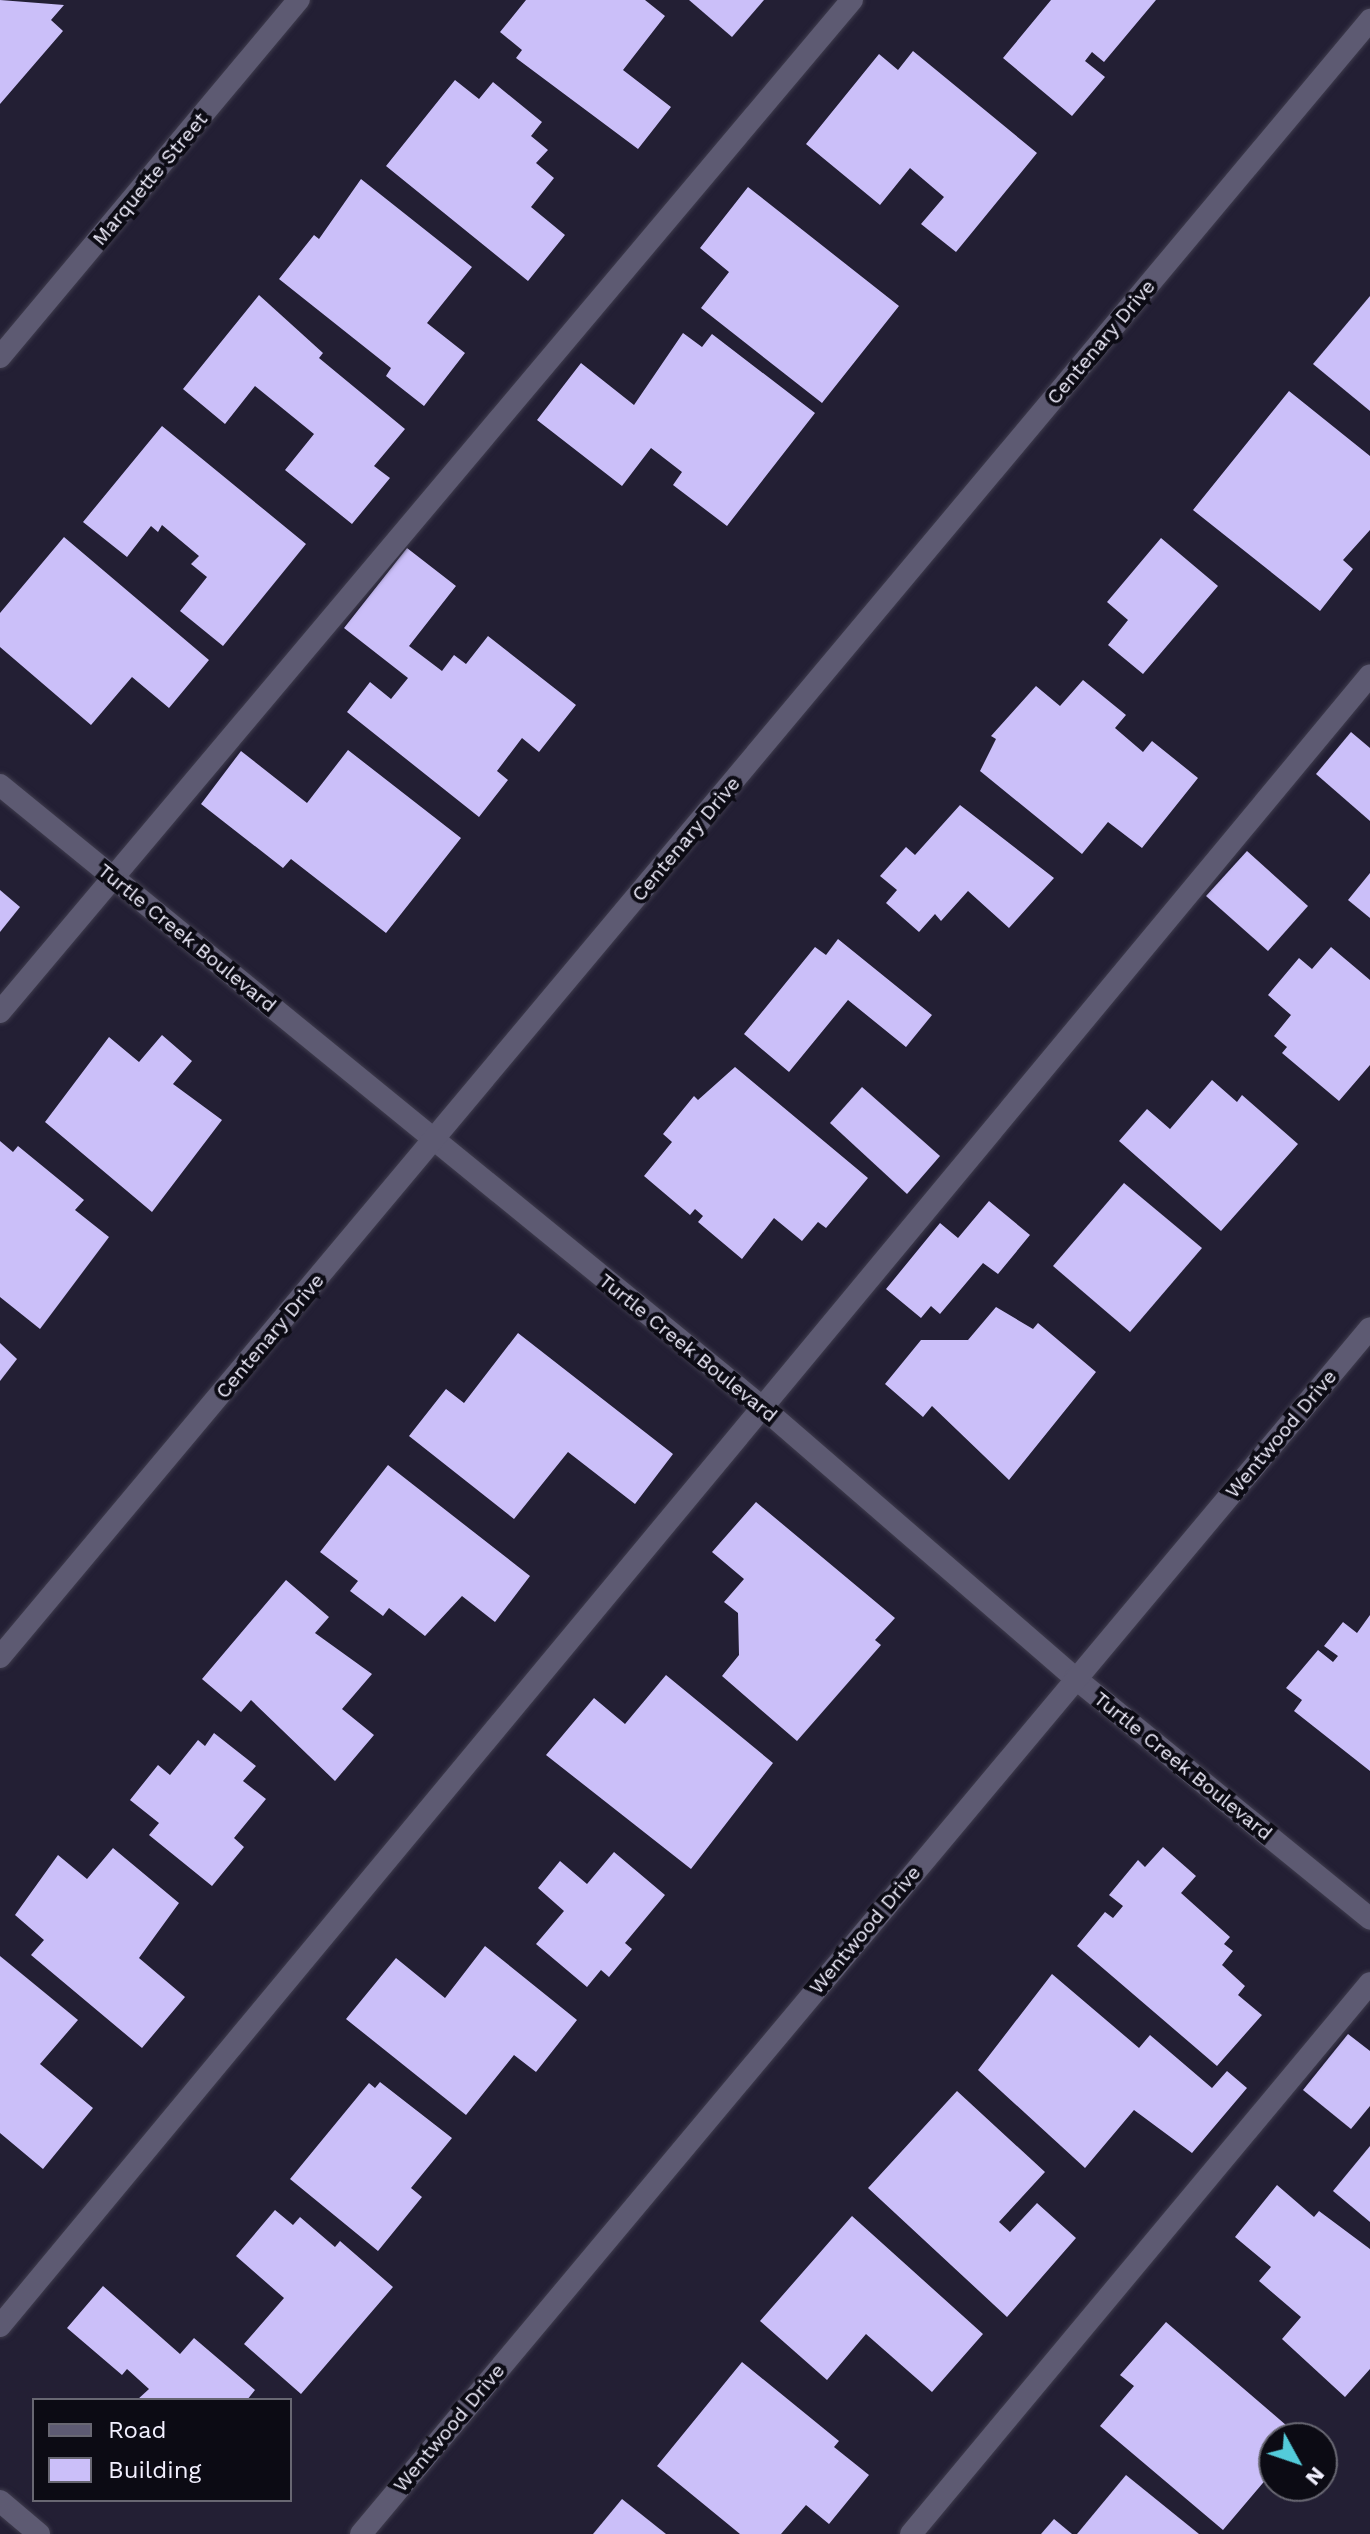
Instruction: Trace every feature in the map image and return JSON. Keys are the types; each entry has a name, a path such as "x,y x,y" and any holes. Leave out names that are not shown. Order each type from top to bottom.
{"street":[{"name":"Marquette Street","path":"0,357 299,0"},
{"path":"0,1012 852,0"},
{"name":"Centenary Drive","path":"0,1657 1370,20"},
{"path":"0,2326 1370,675"},
{"name":"Turtle Creek Boulevard","path":"0,785 761,1406 1075,1678 1370,1919"},
{"name":"Wentwood Drive","path":"361,2534 1370,1328"},
{"path":"911,2534 1370,1983"},
{"path":"0,2501 39,2534"}],"building":[{"path":"0,0 64,5 51,20 63,31 0,104"},
{"path":"526,0 645,0 665,16 623,70 671,107 638,149 516,58 522,50 500,32"},
{"path":"689,0 764,0 732,37"},
{"path":"1051,0 1156,0 1104,62 1092,52 1085,61 1105,77 1072,116 1003,58"},
{"path":"913,51 1037,153 956,252 921,224 944,197 910,168 880,205 806,144 879,54 898,70"},
{"path":"455,80 479,99 493,82 542,122 531,136 548,150 536,163 554,178 531,207 565,235 528,281 386,166"},
{"path":"361,179 472,267 427,323 465,353 424,406 386,376 391,368 279,279 314,235 319,239"},
{"path":"748,187 899,306 822,403 701,308 729,272 700,248"},
{"path":"259,295 323,353 319,358 405,429 374,466 390,478 352,524 285,470 314,434 255,386 225,424 183,389"},
{"path":"1370,296 1370,411 1313,364"},
{"path":"683,333 702,347 712,334 815,413 727,526 673,485 682,472 651,448 622,486 537,420 581,363 634,405"},
{"path":"1289,391 1370,456 1370,530 1343,560 1353,569 1320,611 1193,510"},
{"path":"162,426 306,544 223,646 180,611 207,577 191,564 199,556 162,525 158,532 151,526 127,557 83,522"},
{"path":"64,537 209,660 169,708 132,677 91,725 0,647 0,613"},
{"path":"1161,538 1218,586 1143,674 1108,645 1128,620 1107,602"},
{"path":"407,548 456,586 409,646 442,671 454,655 466,664 488,636 576,705 539,752 522,738 497,771 508,780 479,817 347,712 370,682 391,699 408,678 344,628"},
{"path":"1083,680 1126,715 1115,728 1143,752 1152,741 1198,778 1142,848 1108,822 1082,854 980,771 996,739 991,736 1036,686 1060,706"},
{"path":"1351,732 1370,748 1370,821 1316,774"},
{"path":"348,750 461,838 386,933 291,859 283,868 201,804 241,751 307,803"},
{"path":"960,805 1054,878 1009,928 968,891 941,921 935,914 919,932 886,903 897,890 880,876 906,847 915,855"},
{"path":"1247,851 1308,906 1268,951 1206,896"},
{"path":"1370,873 1370,918 1348,900"},
{"path":"0,890 20,907 0,932"},
{"path":"838,939 932,1015 906,1047 848,1000 789,1072 744,1034 815,947 826,955"},
{"path":"1331,947 1370,980 1370,1065 1339,1101 1282,1053 1287,1047 1274,1036 1291,1015 1268,995 1299,958 1312,969"},
{"path":"162,1035 192,1061 173,1084 222,1120 152,1212 45,1122 109,1037 139,1062"},
{"path":"735,1067 868,1178 826,1228 818,1222 802,1241 774,1218 742,1259 698,1222 703,1216 695,1209 690,1215 644,1176 672,1142 663,1134 694,1096 698,1100"},
{"path":"1212,1080 1237,1102 1242,1095 1298,1144 1221,1231 1119,1141 1147,1109 1170,1129"},
{"path":"862,1087 940,1156 907,1194 830,1123"},
{"path":"0,1141 13,1152 18,1146 84,1200 75,1210 109,1237 40,1329 0,1297"},
{"path":"1124,1183 1202,1248 1130,1332 1053,1266"},
{"path":"989,1201 1030,1235 998,1274 983,1263 940,1314 931,1306 921,1318 886,1289 940,1223 958,1238"},
{"path":"996,1307 1033,1329 1038,1323 1096,1372 1009,1480 932,1406 923,1417 885,1384 921,1340 968,1340"},
{"path":"518,1333 673,1454 635,1504 568,1452 514,1519 409,1436 446,1389 464,1403"},
{"path":"0,1343 17,1359 0,1381"},
{"path":"388,1465 530,1576 495,1622 462,1596 425,1636 389,1608 383,1616 350,1591 358,1581 320,1552"},
{"path":"756,1502 895,1618 875,1640 881,1645 797,1741 722,1676 739,1655 738,1613 724,1602 744,1579 712,1552"},
{"path":"286,1580 329,1617 315,1633 372,1674 342,1709 374,1735 335,1781 251,1700 241,1712 202,1679"},
{"path":"1370,1615 1370,1771 1294,1711 1302,1700 1286,1688 1318,1650 1333,1662 1338,1656 1324,1646 1343,1622 1357,1633"},
{"path":"666,1675 773,1763 691,1869 546,1755 594,1698 625,1724"},
{"path":"214,1733 256,1766 243,1781 266,1799 234,1838 244,1847 212,1886 149,1835 159,1823 130,1800 158,1765 170,1775 198,1740 205,1746"},
{"path":"1163,1847 1196,1876 1181,1893 1230,1937 1224,1944 1233,1951 1222,1965 1245,1986 1238,1995 1262,2015 1217,2066 1077,1946 1105,1912 1113,1918 1123,1906 1109,1895 1138,1860 1145,1867"},
{"path":"113,1848 179,1903 139,1958 185,1997 142,2048 31,1955 44,1940 15,1915 58,1855 87,1879"},
{"path":"614,1852 665,1895 625,1943 632,1949 609,1977 601,1970 587,1987 536,1944 564,1911 538,1888 560,1861 587,1884"},
{"path":"485,1946 577,2020 536,2072 514,2055 466,2115 346,2019 396,1958 445,1998"},
{"path":"0,1956 78,2020 40,2064 93,2108 43,2169 0,2133"},
{"path":"1052,1974 1139,2048 1150,2035 1212,2088 1227,2071 1247,2088 1192,2153 1134,2110 1085,2168 978,2070"},
{"path":"1348,2034 1370,2051 1370,2106 1351,2129 1303,2090"},
{"path":"380,2082 452,2138 411,2188 422,2197 378,2251 290,2179 369,2083 375,2088"},
{"path":"957,2091 1045,2172 999,2222 1010,2232 1037,2203 1076,2238 1007,2317 868,2188"},
{"path":"1370,2146 1370,2222 1333,2191"},
{"path":"1277,2185 1314,2217 1319,2211 1370,2249 1370,2369 1345,2397 1282,2339 1301,2317 1259,2281 1271,2267 1235,2237"},
{"path":"275,2210 293,2225 300,2217 335,2247 340,2241 393,2287 301,2394 244,2344 284,2298 236,2256"},
{"path":"852,2216 983,2334 932,2392 866,2334 827,2380 760,2321"},
{"path":"103,2286 180,2354 194,2338 255,2390 249,2398 139,2398 149,2389 127,2369 122,2375 67,2328"},
{"path":"1166,2322 1282,2422 1258,2422 1258,2489 1223,2530 1100,2426 1134,2386 1120,2375"},
{"path":"742,2362 839,2441 834,2447 869,2475 829,2524 806,2505 781,2534 740,2534 657,2466"},
{"path":"1126,2475 1199,2534 1077,2534"},
{"path":"622,2499 666,2534 593,2534"},
{"path":"1054,2519 1072,2534 1041,2534"}]}
